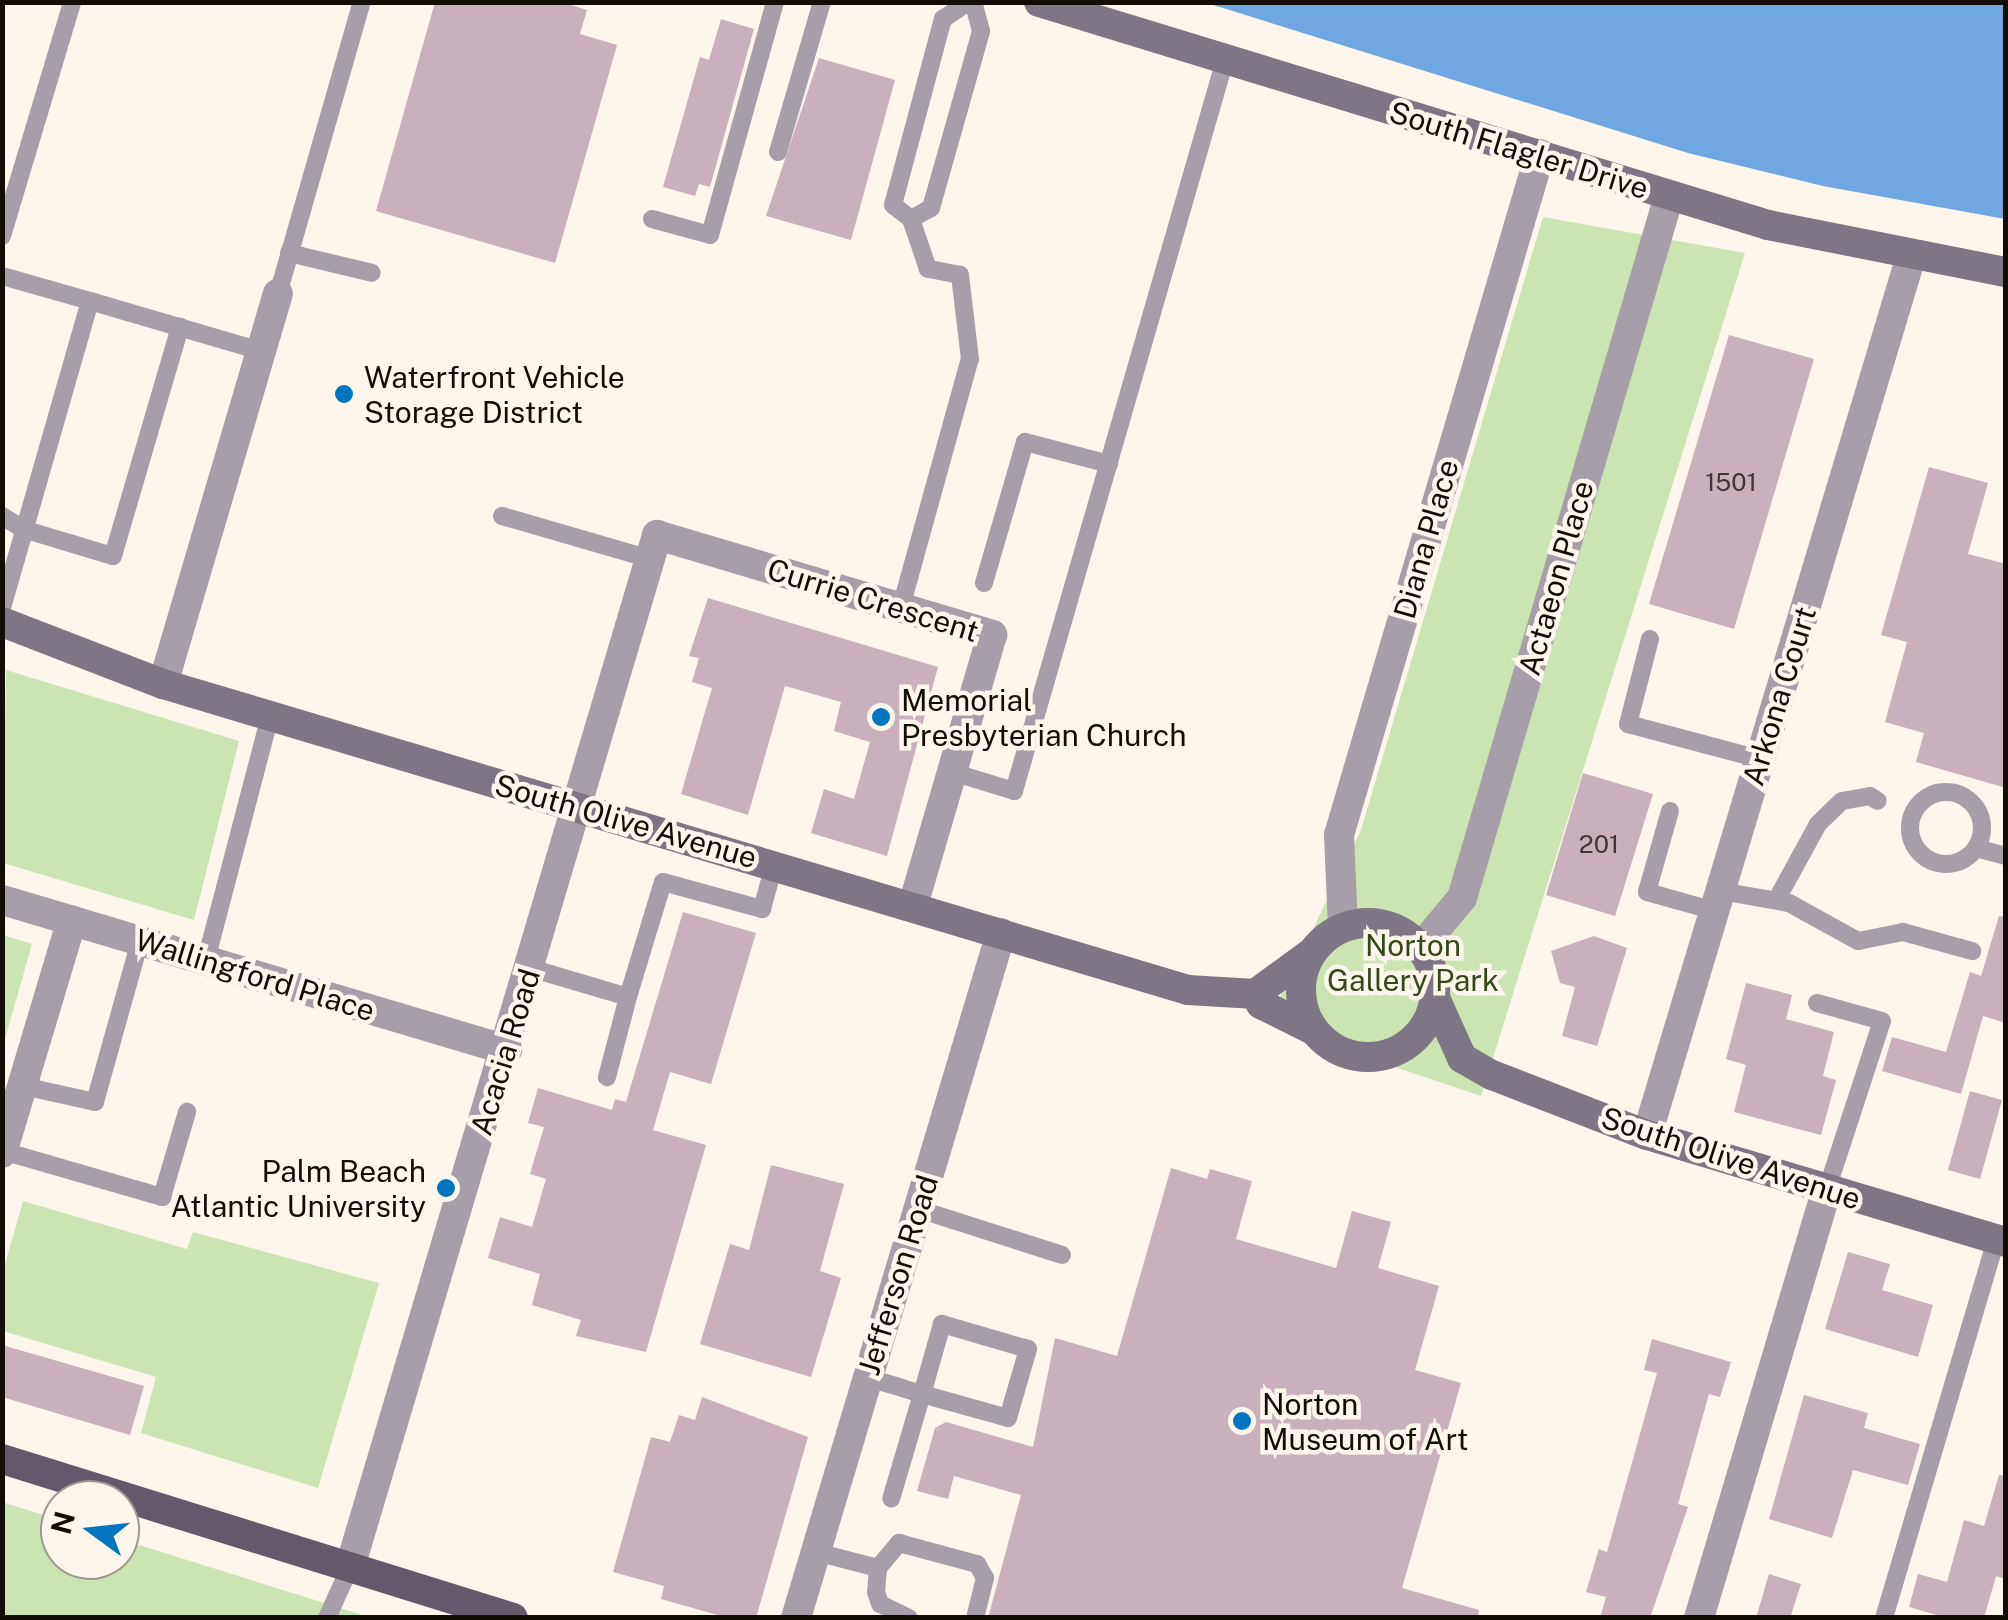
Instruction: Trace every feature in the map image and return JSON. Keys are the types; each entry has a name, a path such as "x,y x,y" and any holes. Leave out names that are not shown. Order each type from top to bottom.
{"main road":[{"path":"2,1459 513,1618"}],"street":[{"name":"South Flagler Drive","path":"1040,2 1669,196 1911,256 2006,272"},
{"name":"Diana Place","path":"1343,927 1339,835 1540,154"},
{"name":"Actaeon Place","path":"1421,948 1462,898 1669,196"},
{"name":"Arkona Court","path":"1647,1136 1911,256"},
{"path":"164,684 278,294"},
{"name":"Currie Crescent","path":"654,547 992,635 913,906"},
{"name":"Acacia Road","path":"350,1567 654,547"},
{"name":"South Olive Avenue","path":"2,622 164,684 1188,990 1255,994"},
{"name":"Wallingford Place","path":"2,900 507,1050"},
{"path":"3,1152 72,920"},
{"path":"1435,998 1416,1038 1380,1056 1344,1053 1315,1031 1261,1004 1255,994 1343,927 1385,924 1421,948 1435,998 1462,1058"},
{"name":"Jefferson Road","path":"796,1618 1000,932"},
{"path":"1311,953 1300,993 1315,1031"},
{"name":"South Olive Avenue","path":"1398,1050 1462,1058 1647,1136 2001,1241"},
{"path":"1699,1618 1827,1189"}],"lane":[{"path":"2,236 72,2"},
{"path":"278,294 362,2"},
{"path":"652,219 710,235 775,2"},
{"path":"778,152 822,2"},
{"path":"900,608 970,359 960,274 928,268 911,219 893,205 943,19 970,2 981,31 930,208 911,219"},
{"path":"952,772 1014,791 1225,60"},
{"path":"289,253 372,273"},
{"path":"2,276 261,351"},
{"path":"2,608 90,301"},
{"path":"2,516 23,529 113,556 180,328"},
{"path":"984,582 1025,442 1109,464"},
{"path":"502,516 654,547"},
{"path":"1650,638 1628,724 1760,759"},
{"path":"206,960 270,716"},
{"path":"1777,899 1818,824 1842,802 1870,796 1878,801"},
{"path":"1928,796 1964,796 1980,814 1976,848 1958,862 1935,862 1916,848 1905,822 1928,796"},
{"path":"1670,811 1648,892 1718,901 1777,899 1858,941 1903,932 1972,951"},
{"path":"1976,848 2006,856"},
{"path":"607,1077 664,882 762,910 774,865"},
{"path":"23,1086 94,1102 140,941"},
{"path":"530,968 628,997"},
{"path":"1817,1003 1882,1021 1827,1189"},
{"path":"3,1152 162,1197 188,1112"},
{"path":"918,1210 1062,1255"},
{"path":"1884,1618 2001,1241"},
{"path":"868,1378 922,1394 1008,1418 1028,1349 942,1324 922,1394 891,1499"},
{"path":"909,1618 880,1604 878,1568 899,1543 977,1564 984,1595 975,1618"},
{"path":"816,1552 878,1568"},
{"path":"327,1618 350,1567"},
{"path":"340,1618 350,1567"}],"green space":[{"name":"Norton Gallery Park","path":"1543,217 1745,253 1481,1096 1267,1024 1361,830"},
{"path":"6,670 239,741 194,920 3,863"},
{"path":"2,935 32,944 3,1046"},
{"path":"23,1201 187,1249 193,1232 379,1283 318,1488 141,1433 156,1377 3,1331 3,1271"},
{"path":"2,1502 40,1514 40,1580 140,1580 140,1545 369,1617 3,1617"}],"water":[{"path":"1207,3 2005,3 2005,219 1823,186 1688,153"}],"building":[{"path":"435,2 561,2 587,10 580,34 617,45 555,263 376,211"},
{"path":"721,19 754,29 710,187 699,184 695,196 663,187 700,57 709,60"},
{"path":"819,58 895,80 851,240 766,216"},
{"path":"1729,335 1814,359 1734,629 1649,604"},
{"path":"1929,467 1988,483 1968,554 2006,564 2006,788 1916,762 1924,733 1885,722 1907,642 1881,635"},
{"name":"Memorial Presbyterian Church","path":"708,598 938,667 887,856 811,833 824,789 854,799 870,742 834,731 841,702 785,686 748,815 681,794 712,688 692,682 699,658 689,656"},
{"path":"1583,773 1653,794 1615,916 1546,895"},
{"path":"683,912 756,933 711,1084 670,1072 653,1130 706,1145 646,1352 576,1336 581,1320 532,1305 540,1274 488,1258 500,1217 532,1227 546,1179 530,1174 544,1127 528,1123 538,1088 612,1110 615,1099 626,1102"},
{"path":"1999,916 2006,917 2006,1023 1983,1016 1961,1094 1882,1071 1892,1037 1946,1052 1970,972 1981,976"},
{"path":"1594,936 1627,948 1597,1046 1562,1036 1575,987 1560,983 1551,951"},
{"path":"1746,983 1792,995 1786,1019 1834,1032 1823,1076 1836,1080 1821,1135 1734,1112 1746,1065 1726,1059"},
{"path":"1970,1091 2002,1100 1980,1179 1948,1170"},
{"path":"771,1165 844,1184 820,1271 841,1278 811,1377 700,1344 730,1244 749,1250"},
{"path":"1171,1168 1207,1179 1210,1169 1252,1181 1236,1239 1336,1268 1352,1211 1391,1222 1378,1268 1439,1286 1415,1370 1461,1383 1402,1588 1479,1610 1478,1618 988,1618 1021,1495 954,1476 948,1499 917,1491 935,1428 946,1422 1033,1447 1055,1338 1117,1356"},
{"path":"1848,1252 1890,1264 1882,1290 1933,1305 1918,1357 1825,1329"},
{"path":"1652,1339 1731,1362 1720,1397 1709,1394 1678,1504 1688,1507 1650,1618 1600,1618 1606,1597 1586,1592 1599,1549 1607,1552 1657,1373 1644,1370"},
{"path":"2,1345 144,1386 130,1435 2,1397"},
{"path":"1804,1395 1868,1413 1864,1428 1920,1444 1908,1485 1853,1470 1832,1538 1769,1519"},
{"path":"702,1397 808,1437 756,1618 728,1618 661,1599 664,1586 613,1572 651,1437 670,1442 679,1415 695,1420"},
{"path":"1999,1475 2006,1476 2006,1579 1996,1576 1984,1618 1947,1618 1909,1607 1918,1574 1947,1582 1964,1520 1984,1526"},
{"path":"1769,1574 1801,1584 1790,1618 1756,1618"}],"place":[{"name":"Waterfront Vehicle Storage District","path":"344,394"},
{"name":"Memorial Presbyterian Church","path":"881,717"},
{"name":"Palm Beach Atlantic University","path":"446,1188"},
{"name":"Norton Museum of Art","path":"1242,1421"}]}
